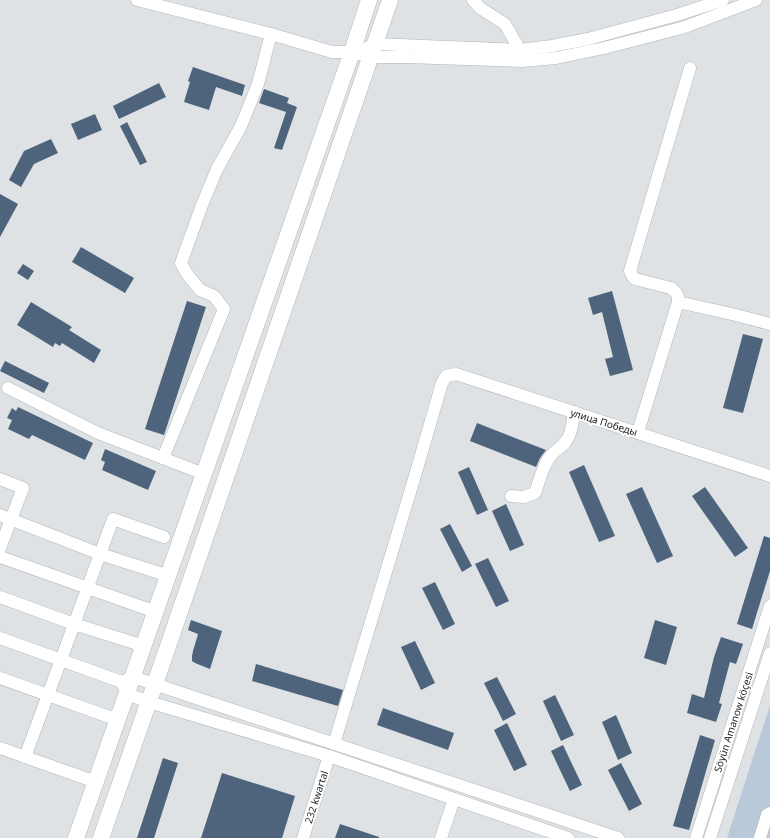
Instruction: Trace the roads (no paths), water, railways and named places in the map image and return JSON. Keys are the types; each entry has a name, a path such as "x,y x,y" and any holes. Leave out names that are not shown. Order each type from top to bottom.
{"main road":[{"path":"76,838 118,720 127,684 144,646 169,576 369,0"},
{"path":"101,838 390,0"}],"street":[{"path":"137,0 271,34 332,52 520,50 552,46 678,15 723,0"},
{"path":"473,0 480,8 505,24 520,50"},
{"path":"372,51 407,57 522,61 556,58 604,48 685,27 756,0"},
{"path":"163,458 224,309 214,296 200,290 180,263 217,169 241,126 258,84 271,34"},
{"path":"638,432 678,302 678,295 671,288 635,279 630,271 690,68"},
{"path":"678,302 770,324"},
{"name":"улица Победы","path":"334,744 442,383 446,376 456,374 770,476"},
{"path":"8,388 98,433 204,474"},
{"path":"511,496 524,497 535,493 548,459 554,451 568,440 571,432 574,412"},
{"path":"0,479 23,488 6,517 0,548"},
{"path":"6,517 100,554 169,576"},
{"path":"25,757 113,519 164,537"},
{"path":"0,557 156,612"},
{"path":"0,597 74,624 144,646"},
{"name":"Söyün Amanow köçesi","path":"696,838 770,606"},
{"path":"0,638 127,684 149,702 329,756 568,838"},
{"name":"Söyün Amanow köçesi","path":"710,838 770,654"},
{"path":"0,678 118,720"},
{"path":"127,684 155,684 618,838"},
{"path":"0,748 96,782"},
{"name":"232 kwartal","path":"303,838 329,756"},
{"path":"441,838 454,799"},
{"path":"760,838 767,815 770,813"}]}
